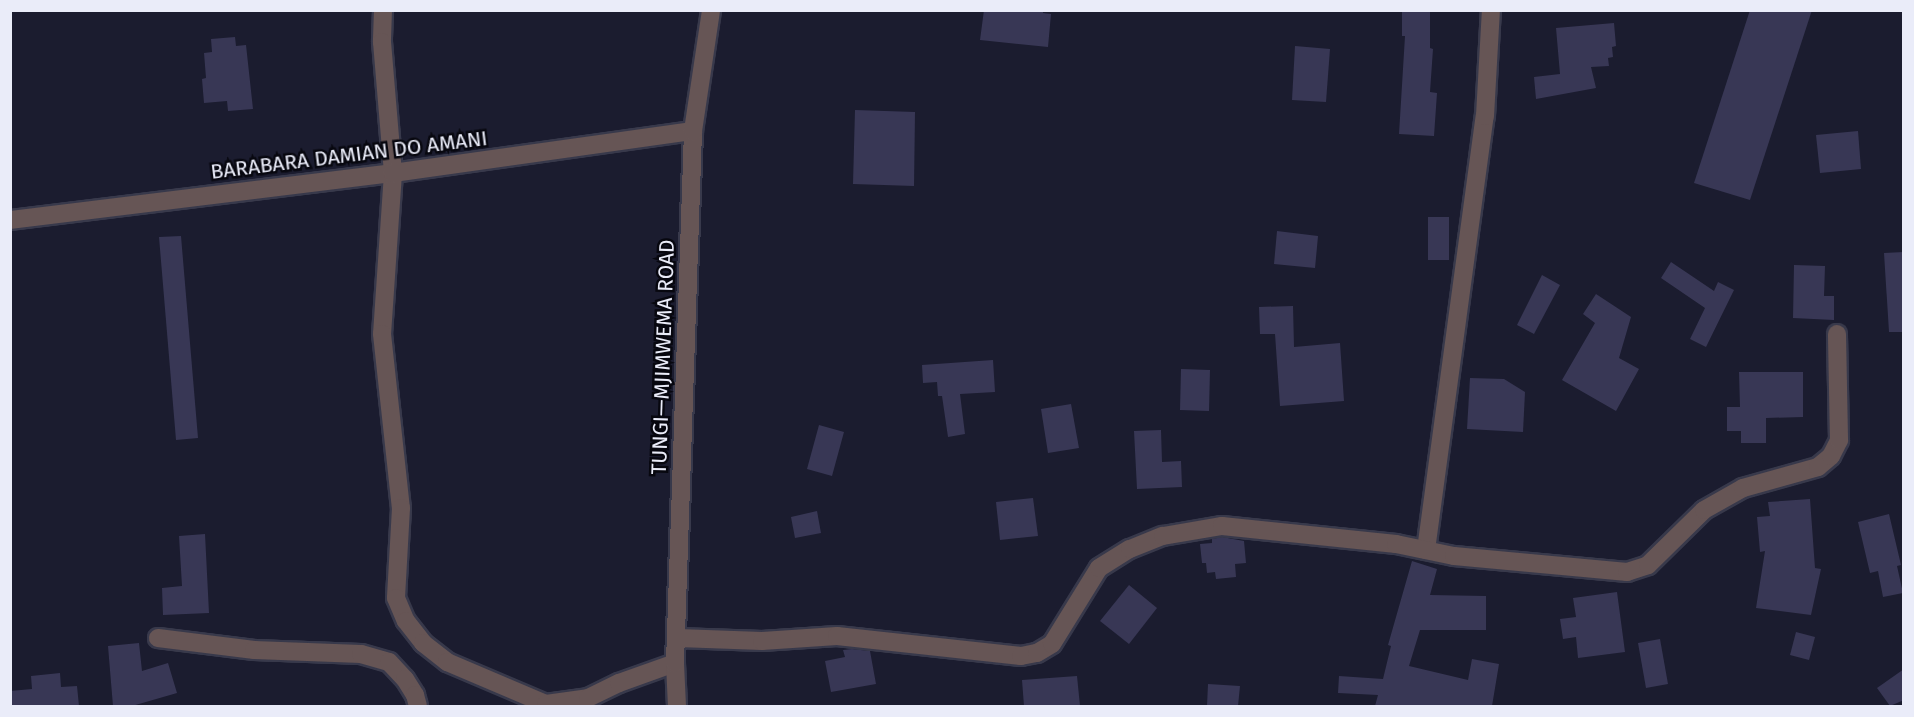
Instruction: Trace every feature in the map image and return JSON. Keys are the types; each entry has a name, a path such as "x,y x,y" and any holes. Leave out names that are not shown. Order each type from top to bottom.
{"street":[{"path":"383,10 382,42 393,173 393,213 382,334 401,508 396,598 406,621 423,643 447,662 546,704 588,698 620,683 675,663"},
{"name":"TUNGI—MJIMWEMA ROAD","path":"677,706 675,663 678,638 693,132 711,10"},
{"path":"1426,550 1485,116 1491,10"},
{"name":"BARABARA DAMIAN DO AMANI","path":"10,220 393,173 693,132"},
{"path":"678,638 762,641 837,636 1021,656 1037,653 1052,644 1099,568 1130,549 1163,536 1222,526 1374,541 1454,556 1627,572 1648,565 1704,510 1743,488 1818,467 1831,456 1839,440 1837,334"},
{"path":"158,638 254,650 361,654 388,662 405,679 418,706"}],"building":[{"path":"984,10 1043,10 1043,13 1051,14 1048,47 980,40"},
{"path":"1402,10 1430,11 1430,48 1433,49 1430,92 1437,93 1434,136 1399,134 1405,36 1402,36"},
{"path":"1750,10 1812,10 1750,200 1694,183"},
{"path":"1614,23 1616,46 1612,47 1613,57 1608,58 1609,66 1591,67 1596,88 1536,99 1534,77 1560,74 1556,28"},
{"path":"235,37 236,46 246,45 253,109 228,111 227,101 204,103 202,79 206,78 204,53 212,52 211,39"},
{"path":"1295,46 1330,49 1326,102 1292,100"},
{"path":"855,110 915,112 914,186 853,184"},
{"path":"1858,131 1861,169 1820,173 1816,135"},
{"path":"1428,217 1449,217 1449,260 1428,260"},
{"path":"1277,231 1318,236 1315,268 1274,264"},
{"path":"181,236 198,438 176,440 159,237"},
{"path":"1904,252 1904,332 1889,332 1884,253"},
{"path":"1671,262 1714,291 1718,282 1734,290 1706,347 1690,339 1705,308 1661,278"},
{"path":"1794,265 1825,266 1824,296 1834,296 1834,320 1793,318"},
{"path":"1542,275 1560,285 1534,334 1517,325"},
{"path":"1596,294 1631,317 1619,358 1639,369 1616,411 1562,380 1595,323 1583,314"},
{"path":"1293,306 1294,347 1340,343 1344,401 1280,406 1275,334 1260,334 1259,307"},
{"path":"993,360 995,392 960,394 965,434 948,437 942,396 938,396 937,382 923,383 922,365"},
{"path":"1181,369 1210,370 1209,411 1180,410"},
{"path":"1739,372 1803,372 1803,417 1766,418 1766,443 1741,443 1741,431 1727,431 1727,407 1740,407"},
{"path":"1470,378 1504,379 1525,392 1523,432 1467,429"},
{"path":"1071,404 1079,448 1048,453 1041,409"},
{"path":"819,425 844,432 832,476 807,469"},
{"path":"1161,430 1162,462 1181,461 1182,487 1137,489 1134,431"},
{"path":"1033,498 1038,536 1000,540 996,502"},
{"path":"1810,499 1815,568 1821,569 1811,615 1756,608 1765,551 1760,552 1757,517 1770,516 1768,502"},
{"path":"817,511 821,533 795,538 791,517"},
{"path":"1889,514 1901,565 1897,566 1903,593 1883,597 1878,571 1870,573 1858,522"},
{"path":"205,534 209,613 163,615 162,588 182,586 179,536"},
{"path":"1222,537 1244,541 1246,563 1235,564 1236,577 1216,579 1215,572 1207,573 1206,563 1202,563 1200,544 1212,543 1212,539"},
{"path":"1412,561 1437,569 1430,595 1486,596 1486,630 1420,630 1409,666 1468,680 1472,659 1499,664 1492,706 1375,706 1378,695 1338,693 1339,676 1383,679 1391,646 1388,645"},
{"path":"1129,585 1157,608 1129,644 1100,621"},
{"path":"1617,592 1625,652 1578,658 1576,637 1563,639 1560,619 1576,617 1573,598"},
{"path":"1796,632 1815,637 1809,660 1790,655"},
{"path":"1660,639 1668,684 1646,688 1638,643"},
{"path":"139,643 142,671 168,663 177,693 132,706 113,706 108,646"},
{"path":"843,650 870,651 876,684 831,692 825,661 845,657"},
{"path":"1904,669 1904,700 1890,706 1877,688"},
{"path":"60,673 61,687 77,686 79,706 10,706 10,691 32,689 31,676"},
{"path":"1077,676 1080,706 1024,706 1022,680"},
{"path":"1208,684 1240,686 1238,706 1207,706"}]}
